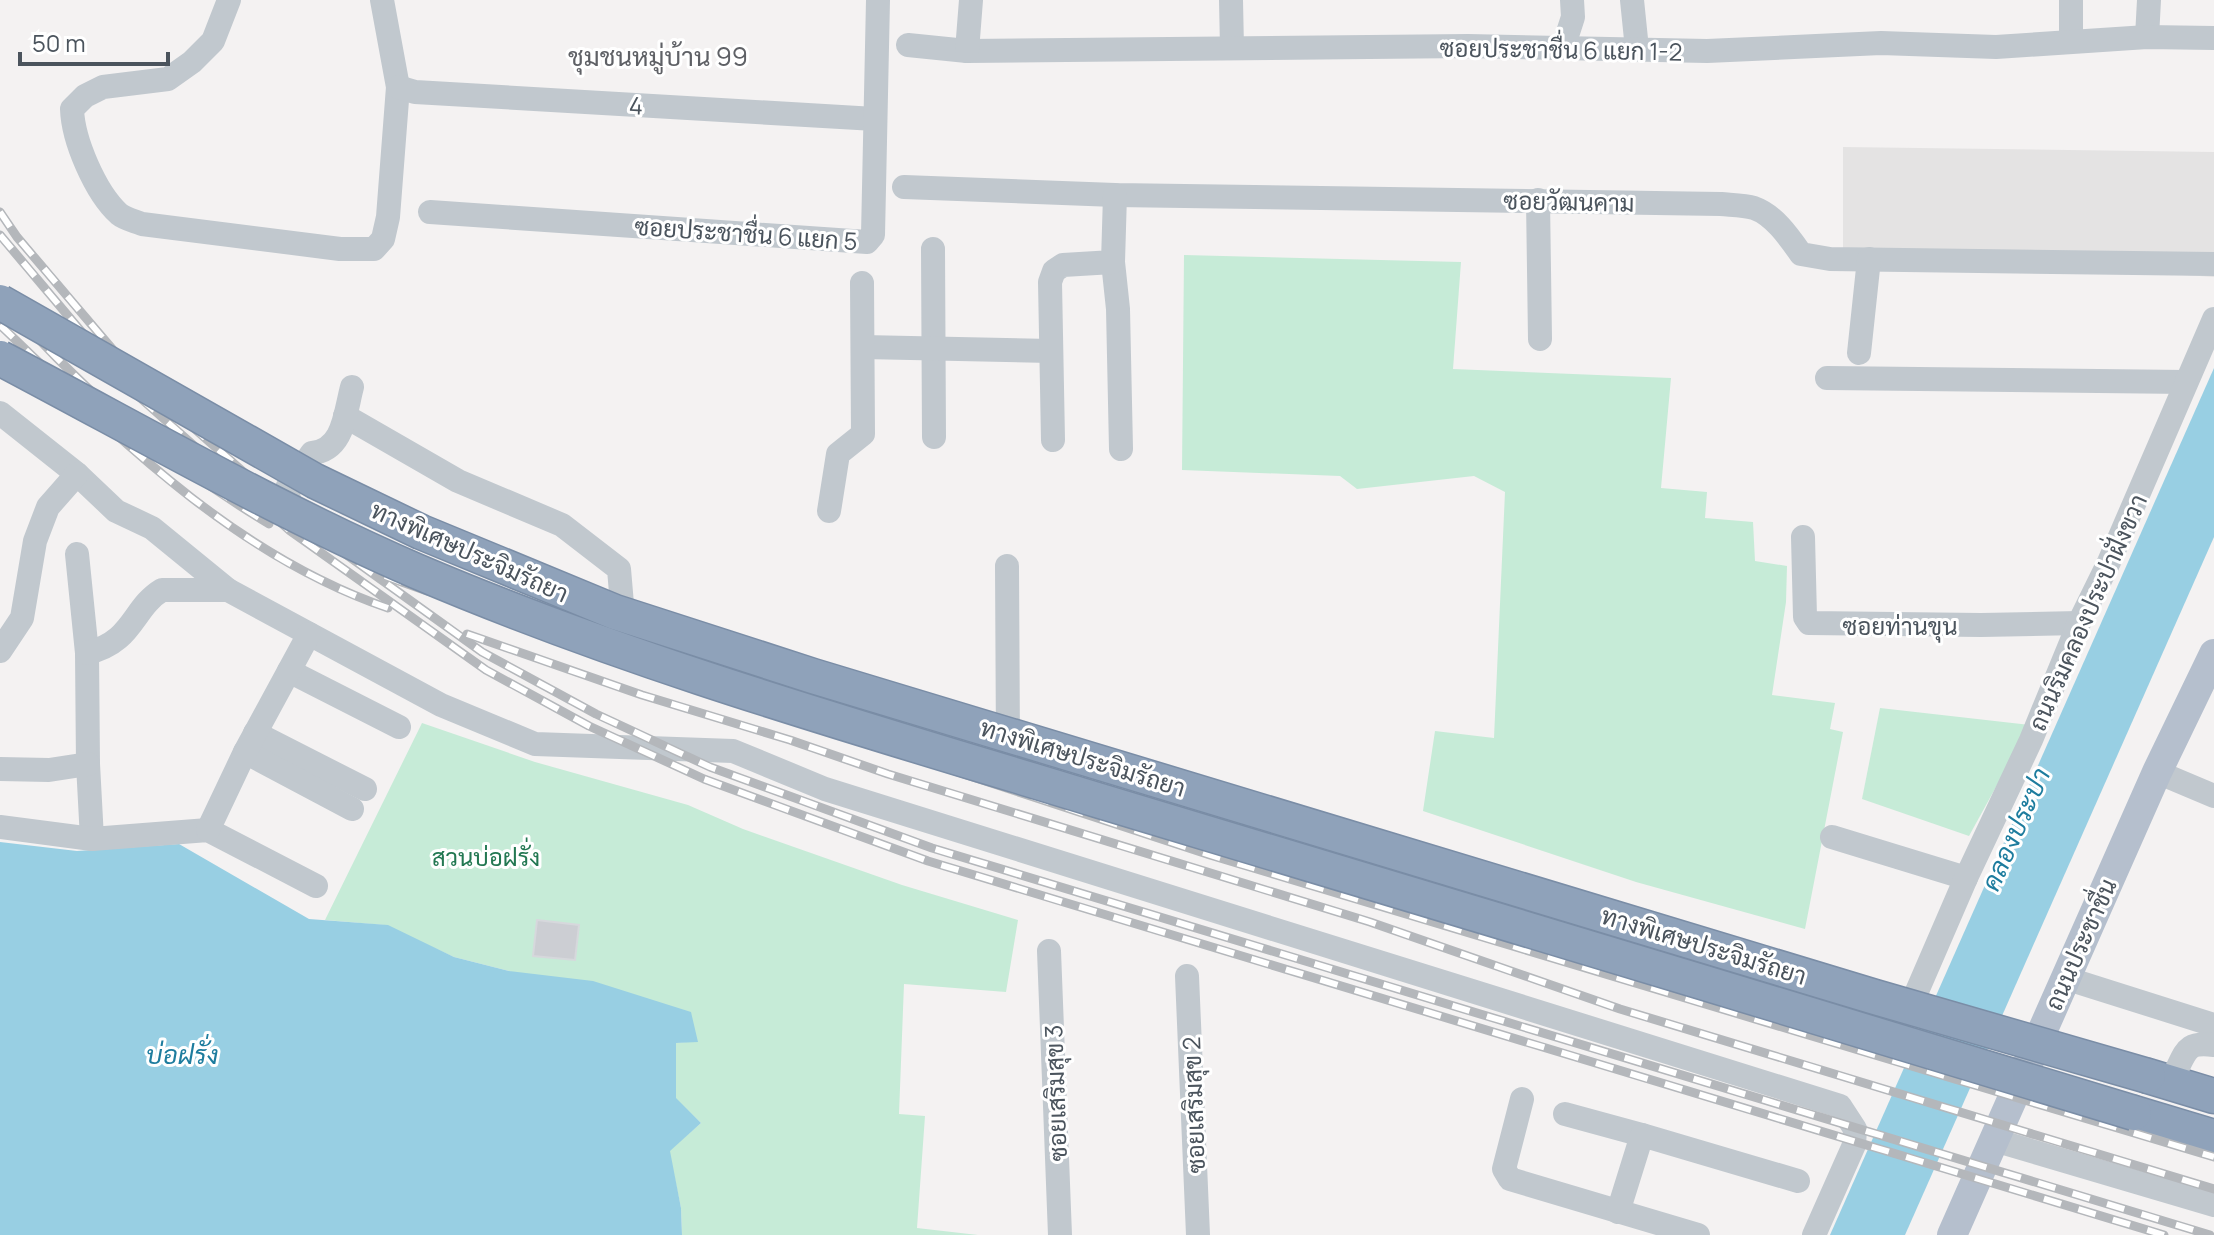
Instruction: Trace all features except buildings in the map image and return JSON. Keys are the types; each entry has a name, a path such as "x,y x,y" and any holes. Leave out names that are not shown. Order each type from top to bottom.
{"highway":[{"name":"ทางพิเศษประจิมรัถยา","path":"0,302 315,481 434,538 615,612 813,676 1875,997 2214,1096"},
{"name":"ทางพิเศษประจิมรัถยา","path":"0,358 310,522 413,570 643,658 1402,893 2214,1137"}],"main road":[{"name":"ถนนประชาชื่น","path":"1952,1235 2157,772 2214,654"}],"street":[{"path":"229,0 213,41 192,62 168,79 103,87 85,96 72,109 81,150 105,197 121,216 142,224 340,249 374,249 383,239 388,217 398,87 382,0"},
{"name":"ซอยประชาชื่น 6 แยก 5","path":"430,212 867,242 873,235 878,0"},
{"path":"967,51 971,0"},
{"path":"1231,0 1232,48"},
{"path":"1563,48 1573,17 1572,0"},
{"path":"1632,0 1637,49"},
{"path":"2071,0 2071,41"},
{"path":"2147,37 2149,0"},
{"name":"ซอยประชาชื่น 6 แยก 1-2","path":"908,45 967,51 1232,48 1707,51 1881,43 1996,47 2147,37 2214,38"},
{"name":"4","path":"398,87 415,92 875,119"},
{"name":"ซอยวัฒนคาม","path":"904,187 1115,195 1721,204 1754,208 1770,218 1801,254 1830,259 2214,264"},
{"path":"1115,195 1113,262 1118,309 1121,449"},
{"path":"1538,200 1540,339"},
{"path":"933,249 934,437"},
{"path":"1859,353 1869,259"},
{"path":"1053,440 1050,282 1054,271 1063,265 1113,262"},
{"path":"829,511 838,454 863,434 862,283"},
{"name":"ถนนริมคลองประปาฝั่งขวา","path":"1008,776 1190,826 1898,1034 2031,740 2079,623 2109,562 2214,319"},
{"path":"863,347 1051,351"},
{"path":"1827,378 2186,382"},
{"path":"352,387 333,445 323,452 312,453 287,488 293,521 339,546 436,590 626,662 690,680 839,733 904,747 1008,776 1007,566"},
{"path":"0,413 77,474 116,511 152,528 228,590 441,705 535,744 733,751 825,789 1840,1106 1855,1129 1854,1145 1814,1235"},
{"path":"345,416 458,481 562,525 619,569 626,662"},
{"path":"0,651 22,618 35,541 48,507 77,474"},
{"name":"ซอยท่านขุน","path":"1803,537 1805,617 1809,623 2079,623"},
{"path":"77,554 87,653 92,839"},
{"path":"87,653 101,650 127,632 154,595 162,590 228,590"},
{"path":"208,830 250,743 309,634"},
{"path":"289,671 399,727"},
{"path":"250,743 358,799"},
{"path":"0,769 49,770 88,764"},
{"path":"2157,772 2214,796"},
{"path":"0,827 92,839 208,830 316,886"},
{"path":"1832,837 1966,878"},
{"name":"ซอยเสริมสุข 3","path":"1049,951 1060,1235"},
{"name":"ซอยเสริมสุข 2","path":"1187,976 1198,1235"},
{"path":"2065,978 2214,1025"},
{"path":"2042,1031 2214,1083"},
{"path":"2176,1071 2188,1048 2197,1043 2214,1045"},
{"path":"1522,1099 1504,1169 1510,1179 1698,1235"},
{"path":"1565,1114 1798,1181"},
{"path":"1618,1212 1642,1135"},
{"path":"1994,1140 2214,1205"}],"shaded area":[{"path":"1843,147 2214,152 2214,277 1843,252"}],"green space":[{"path":"1184,255 1461,262 1453,369 1671,378 1661,488 1707,492 1705,518 1753,522 1755,561 1787,566 1786,602 1772,695 1835,703 1830,729 1843,732 1805,929 1636,882 1423,811 1435,731 1494,738 1505,492 1474,476 1357,489 1340,476 1182,470"},
{"path":"1880,708 2030,725 1969,836 1862,799"},
{"name":"สวนบ่อฝรั่ง","path":"422,723 535,762 688,805 743,829 902,885 1018,920 1006,992 904,984 899,1114 925,1116 917,1228 978,1235 682,1235 681,1208 669,1151 701,1123 676,1099 676,1043 697,1041 509,971 454,957 384,925 325,920"}],"water":[{"name":"คลองประปา","path":"2214,368 2214,537 1905,1235 1830,1235"},
{"name":"บ่อฝรั่ง","path":"0,842 77,851 179,844 309,919 388,925 454,957 509,971 593,981 691,1012 698,1042 676,1043 676,1098 701,1123 670,1151 681,1208 682,1235 0,1235"}],"railway":[{"path":"0,212 17,237 137,378 298,520 482,652 596,714 710,767 932,848 2210,1235"},
{"path":"0,235 128,387 289,530 486,670 589,726 704,779 928,861 2164,1235"},
{"path":"0,296 60,361 125,421 195,475 269,524"},
{"path":"0,325 132,449 227,524 278,557 332,585 388,608"},
{"path":"385,576 626,650 839,733 1210,855 2214,1157"},
{"path":"467,634 642,695 790,740 888,774 1370,922 1620,1009 2214,1189"}],"district":[{"name":"ชุมชนหมู่บ้าน 99","path":"658,56"}]}
